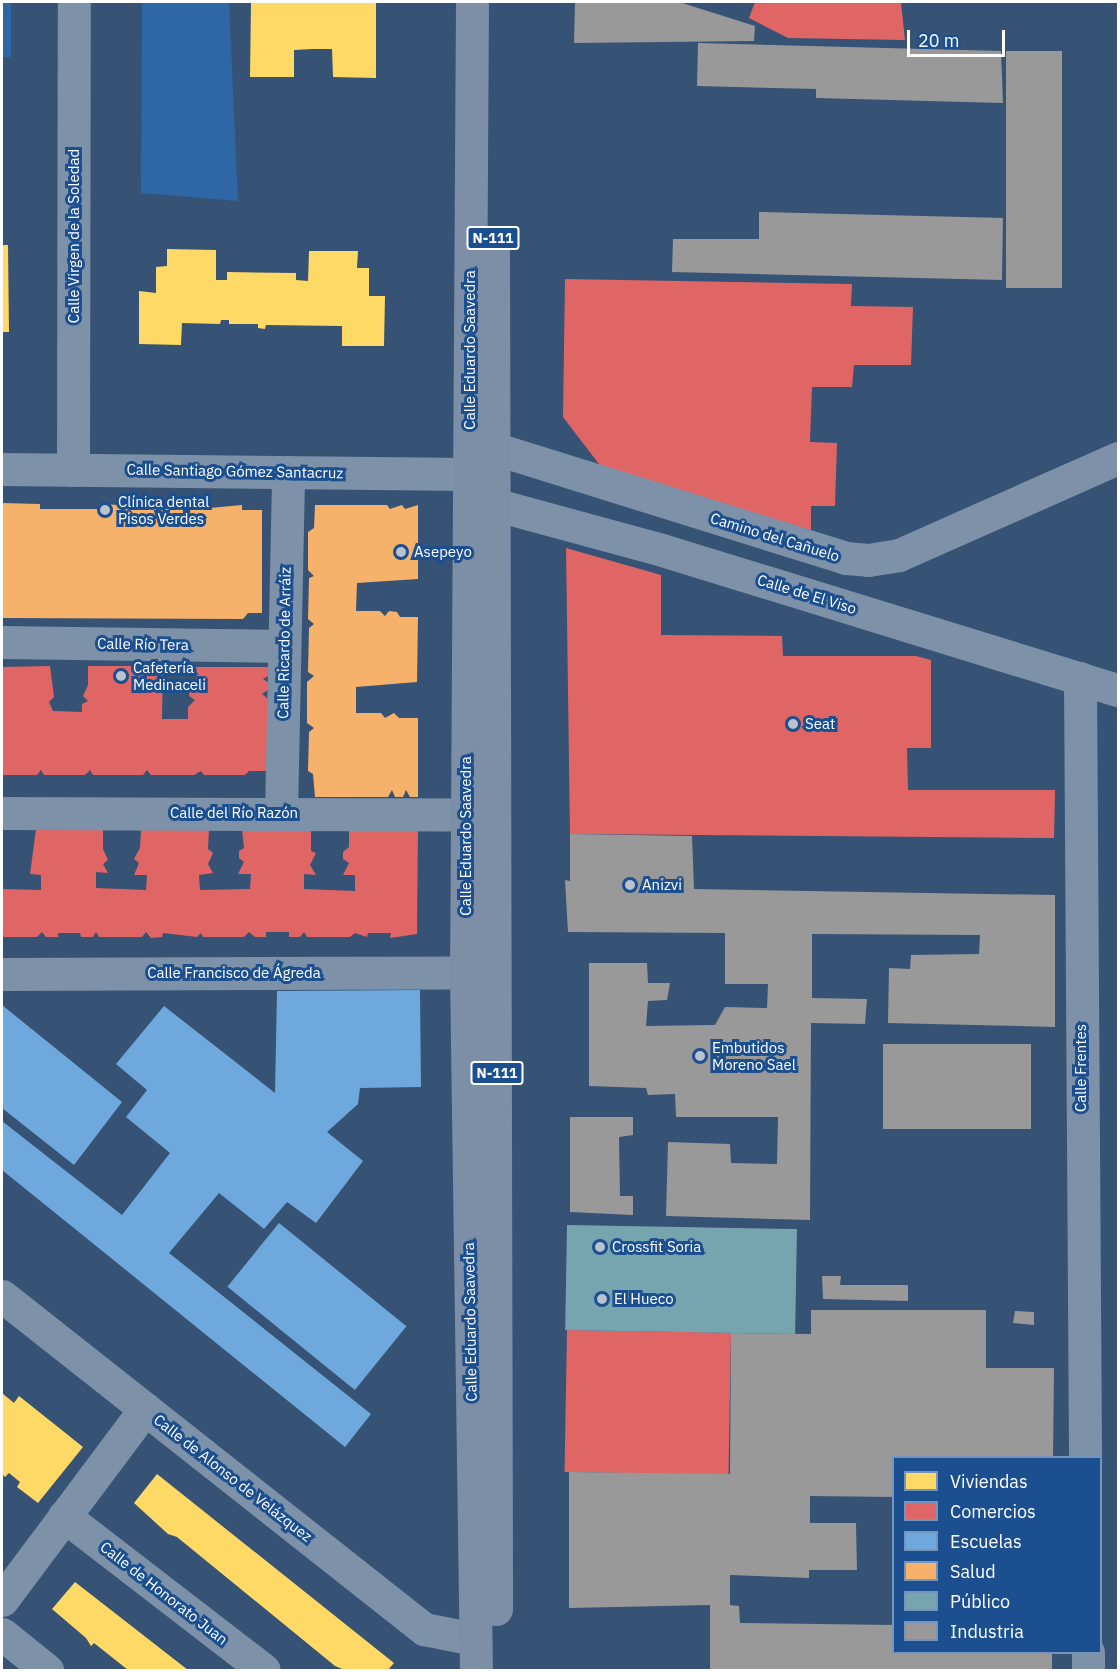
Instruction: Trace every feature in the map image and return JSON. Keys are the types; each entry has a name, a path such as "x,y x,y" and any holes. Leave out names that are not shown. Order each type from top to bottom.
{"main road":[{"name":"Calle Eduardo Saavedra","path":"472,2 465,972 475,1662"},
{"name":"Calle Eduardo Saavedra","path":"475,1662 497,971 493,814 493,2"}],"street":[{"name":"Calle Virgen de la Soledad","path":"73,470 74,2"},
{"name":"Camino del Cañuelo","path":"493,448 846,558 868,560 899,555 1119,458"},
{"name":"Calle Santiago Gómez Santacruz","path":"2,468 469,474"},
{"name":"Calle Ricardo de Arráiz","path":"281,813 288,472"},
{"name":"Calle de El Viso","path":"493,504 662,550 1119,690"},
{"name":"Calle Río Tera","path":"2,642 284,646"},
{"name":"Calle Frentes","path":"1080,678 1085,1456"},
{"name":"Calle del Río Razón","path":"2,813 466,815"},
{"name":"Calle Francisco de Ágreda","path":"2,974 465,972"},
{"name":"Calle de Alonso de Velázquez","path":"2,1296 424,1629 475,1662"},
{"path":"2,1599 145,1409"},
{"name":"Calle de Honorato Juan","path":"64,1516 264,1671"},
{"path":"2,1634 47,1671"},
{"path":"1088,1654 1088,1671"}],"shaded area":[{"path":"2,2 11,2 11,57 2,57"},
{"path":"142,2 229,2 238,201 141,193"}],"building: Viviendas":[{"path":"251,2 376,2 376,78 333,77 332,49 294,50 294,77 250,77"},
{"path":"2,245 8,245 9,332 2,332"},
{"path":"167,249 216,250 216,280 227,280 227,272 296,273 296,280 308,281 309,251 358,251 357,268 369,268 369,296 385,296 384,346 342,346 342,326 266,325 265,329 258,328 258,324 229,324 229,320 221,320 220,324 182,323 181,345 139,344 139,291 156,293 156,267 167,266"},
{"path":"2,1393 14,1403 19,1396 83,1447 38,1503 17,1487 20,1482 9,1473 5,1477 2,1474"},
{"path":"157,1474 394,1663 388,1670 345,1670 335,1666 177,1537 168,1534 134,1503"},
{"path":"75,1582 188,1670 128,1670 94,1643 91,1646 86,1638 52,1609"}],"building: Comercios":[{"path":"755,2 901,2 905,40 788,38 749,18"},
{"path":"565,279 852,284 851,306 913,307 911,365 854,365 852,387 812,387 810,442 837,443 835,506 811,506 811,530 602,468 563,417"},
{"path":"566,548 661,575 661,635 782,636 783,656 916,656 931,660 931,748 907,748 908,790 1055,790 1054,838 570,834"},
{"path":"50,666 54,697 49,702 53,711 82,712 82,704 88,701 83,696 88,685 88,666 163,666 162,719 188,719 188,707 195,700 189,696 190,688 196,685 196,667 269,667 268,676 263,679 269,683 268,690 262,694 268,699 267,771 249,771 245,775 204,775 201,771 194,775 151,775 147,770 143,775 93,775 90,770 85,775 44,775 41,770 37,775 2,775 2,667"},
{"path":"36,829 103,829 103,849 108,860 103,864 108,873 96,872 96,888 146,890 147,875 134,875 139,863 134,859 140,848 141,829 209,829 208,849 213,853 208,864 213,873 199,875 200,890 250,889 251,874 238,874 244,862 239,858 239,851 244,848 242,829 311,829 311,851 316,853 310,865 316,875 304,874 304,889 355,891 355,875 343,875 349,863 343,859 343,852 349,847 349,829 418,829 417,934 390,938 391,933 368,933 367,937 355,933 350,937 307,937 304,932 300,937 289,937 289,932 266,932 266,937 255,937 249,932 244,937 203,937 201,933 197,937 163,933 162,937 151,938 146,932 142,937 99,937 96,932 93,937 81,937 80,933 58,933 58,937 46,937 42,932 37,937 2,937 2,889 41,890 41,875 30,874"},
{"path":"567,1330 731,1333 728,1475 565,1472"}],"building: Escuelas":[{"path":"420,990 421,1087 360,1088 358,1104 327,1132 363,1161 316,1223 287,1202 264,1229 219,1193 169,1253 371,1414 345,1447 2,1170 2,1121 122,1215 170,1153 126,1117 147,1090 116,1064 164,1006 275,1093 277,991"},
{"path":"2,1005 122,1102 74,1165 2,1108"},
{"path":"279,1223 406,1326 355,1390 227,1287"}],"building: Salud":[{"path":"2,503 40,504 40,509 100,509 99,504 199,509 242,505 242,510 262,510 262,613 248,613 243,619 2,618"},
{"path":"315,505 387,505 390,509 402,505 405,509 418,505 418,579 357,583 356,611 380,611 385,616 389,611 397,612 400,617 418,617 417,682 356,687 356,713 381,713 385,718 394,713 399,718 418,718 418,797 410,797 406,790 403,797 395,797 392,790 388,797 315,797 313,774 308,771 309,732 314,728 307,723 307,682 314,676 308,672 309,628 314,624 308,619 309,578 314,576 308,570 308,532 314,528"}],"building: Público":[{"path":"567,1225 797,1229 795,1334 565,1330"}],"building: Industria":[{"path":"575,2 679,2 755,26 754,41 574,43"},
{"path":"698,43 1001,51 1003,103 816,98 816,89 697,86"},
{"path":"1006,51 1062,51 1062,288 1006,288"},
{"path":"759,212 1003,218 1002,280 672,272 673,239 759,239"},
{"path":"570,834 692,836 694,889 1055,895 1055,1027 888,1023 889,968 910,969 911,955 979,954 980,935 812,934 812,998 867,999 865,1024 811,1023 810,1220 666,1216 668,1142 730,1144 731,1163 777,1164 778,1117 676,1117 675,1094 648,1095 646,1088 589,1086 589,963 647,963 648,983 670,983 667,1000 648,1001 646,1026 715,1025 725,1007 767,1008 768,984 725,984 725,933 568,932 565,880 570,881"},
{"path":"883,1044 1031,1044 1031,1129 883,1129"},
{"path":"570,1117 633,1117 633,1135 619,1137 620,1196 633,1196 633,1215 570,1212"},
{"path":"822,1276 841,1276 840,1285 908,1285 908,1301 823,1299"},
{"path":"811,1310 986,1310 986,1368 1054,1368 1053,1456 892,1456 892,1497 810,1496 810,1523 856,1523 857,1570 809,1570 809,1578 730,1575 730,1605 739,1606 740,1623 892,1625 892,1654 1052,1654 1052,1670 710,1670 710,1605 569,1608 569,1472 730,1474 731,1333 811,1334"},
{"path":"1015,1311 1034,1312 1034,1325 1013,1323"}],"place":[{"name":"Clínica dental Pisos Verdes","path":"105,510"},
{"name":"Asepeyo","path":"401,552"},
{"name":"Cafetería Medinaceli","path":"121,676"},
{"name":"Seat","path":"793,724"},
{"name":"Anizvi","path":"630,885"},
{"name":"Embutidos Moreno Sael","path":"700,1056"},
{"name":"Crossfit Soria","path":"600,1247"},
{"name":"El Hueco","path":"602,1299"}]}
